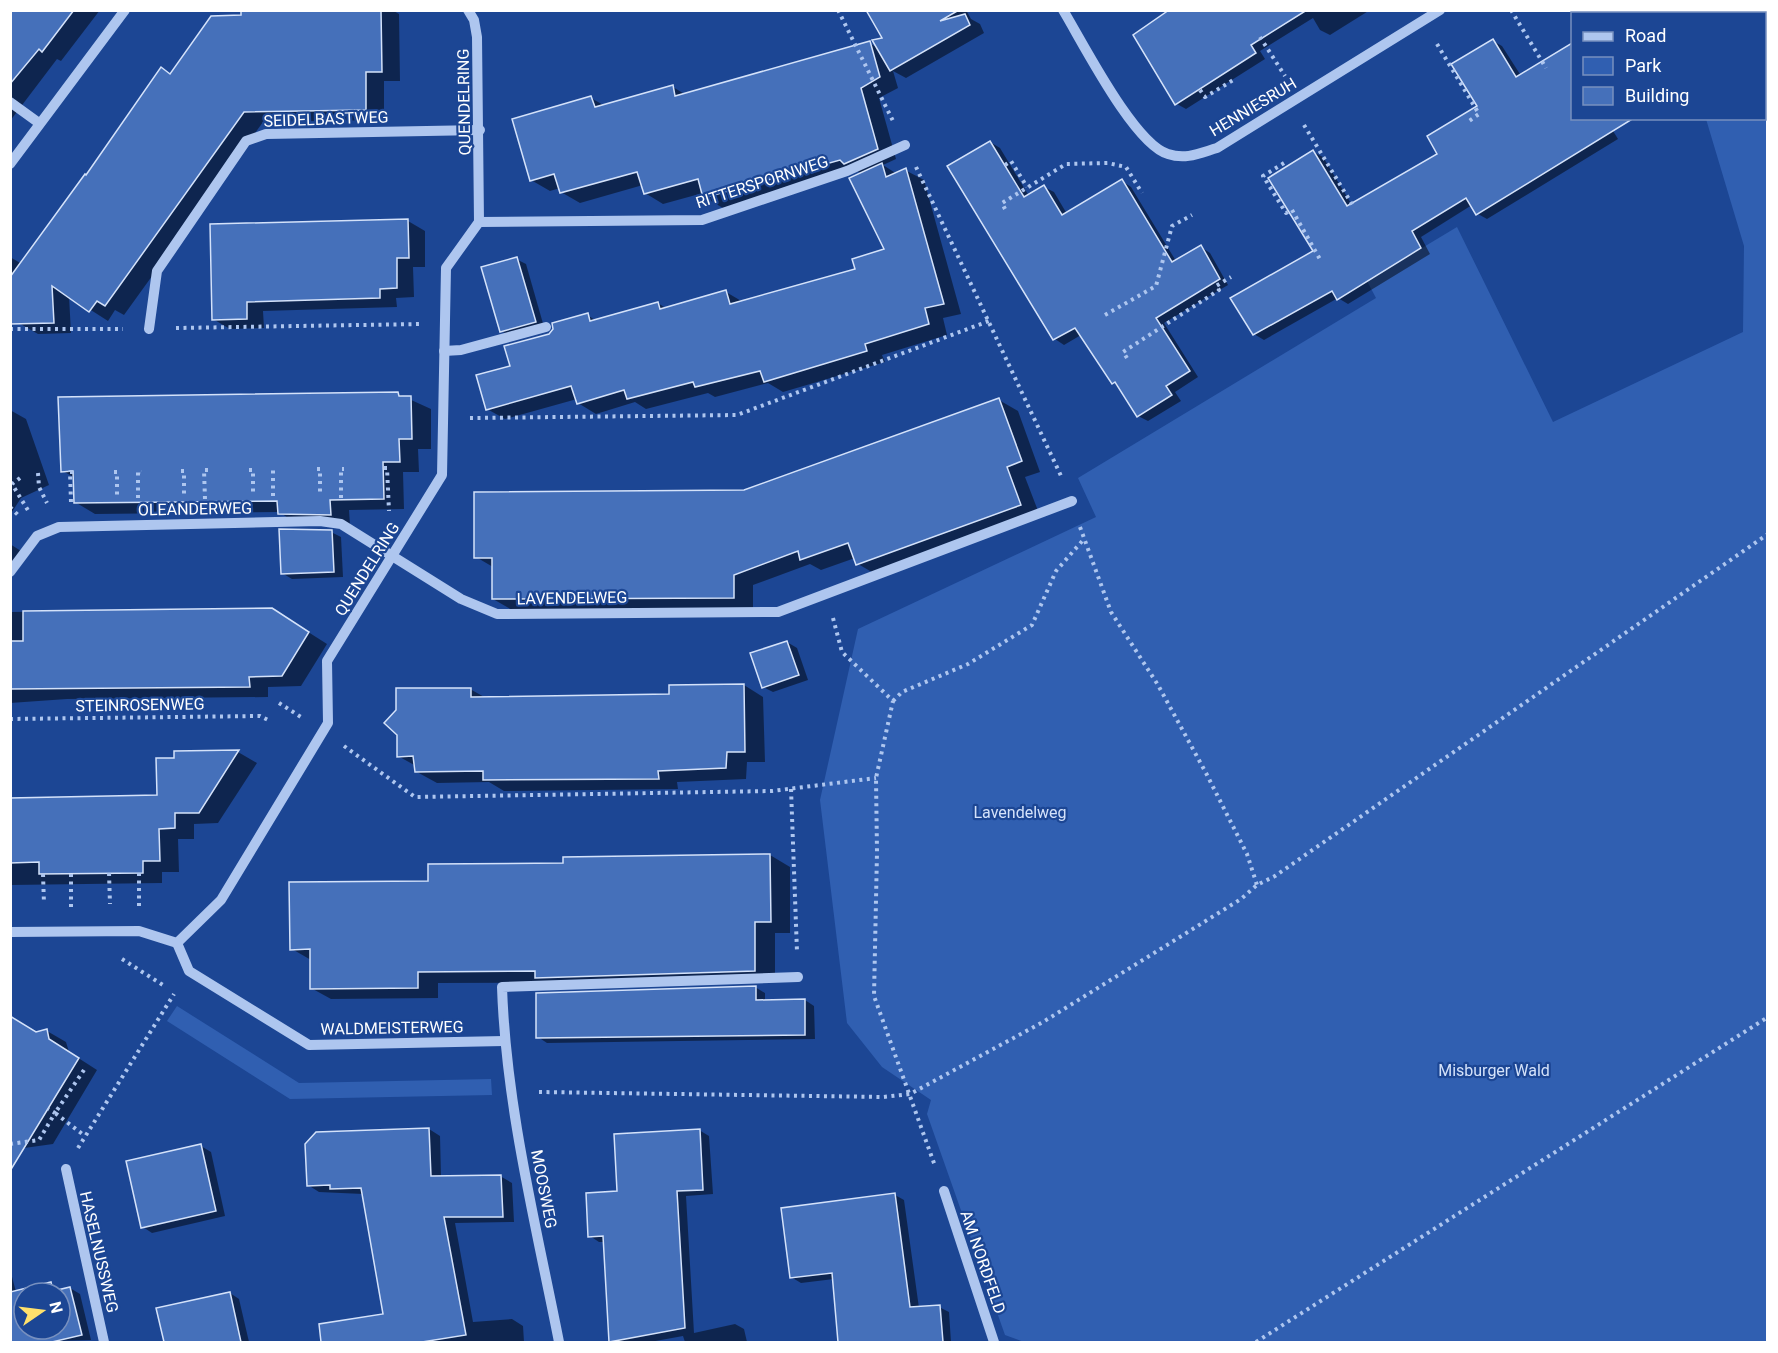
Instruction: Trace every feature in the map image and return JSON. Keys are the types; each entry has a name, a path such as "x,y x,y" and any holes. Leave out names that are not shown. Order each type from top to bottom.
{"street":[{"path":"10,164 124,10"},
{"name":"QUENDELRING","path":"177,943 221,900 328,723 327,661 442,476 446,268 479,222 480,130 477,37 474,20 468,10"},
{"name":"HENNIESRUH","path":"1063,10 1134,127 1152,146 1168,154 1189,157 1217,148 1440,10"},
{"path":"10,102 39,123"},
{"name":"SEIDELBASTWEG","path":"149,329 157,271 246,141 267,134 480,130"},
{"name":"RITTERSPORNWEG","path":"479,222 702,220 847,171 905,145"},
{"path":"444,351 461,350 546,327"},
{"name":"LAVENDELWEG","path":"393,555 461,599 497,614 778,612 1072,501"},
{"name":"OLEANDERWEG","path":"43,532 59,527 320,521 341,524 393,555"},
{"path":"10,573 29,545 43,532"},
{"path":"10,932 139,931 177,943 189,971"},
{"name":"WALDMEISTERWEG","path":"189,971 309,1045 504,1041"},
{"name":"MOOSWEG","path":"559,1342 510,1092 504,1041 502,987 798,977"},
{"name":"HASELNUSSWEG","path":"66,1169 104,1342"},
{"name":"AM NORDFELD","path":"944,1191 994,1342"}],"path":[{"path":"838,10 990,321 1072,501 1111,612 1158,685 1206,773 1247,854 1257,885"},
{"path":"1510,10 1546,68"},
{"path":"1260,37 1283,73"},
{"path":"1435,41 1479,114 1469,121"},
{"path":"1200,90 1204,98 1235,79"},
{"path":"1300,119 1353,206"},
{"path":"1005,165 1011,161 1027,188"},
{"path":"1005,209 1002,203 1066,164 1108,163 1126,167 1142,193"},
{"path":"1284,163 1263,176 1286,213 1292,210 1321,261"},
{"path":"1106,315 1156,286 1172,226 1192,215"},
{"path":"1127,358 1123,352 1219,290 1216,286 1231,277"},
{"path":"444,418 738,415 990,321"},
{"path":"10,329 149,329 445,322"},
{"path":"384,468 387,468 388,509 412,525"},
{"path":"21,478 12,484 43,532"},
{"path":"510,1092 883,1097 910,1094 1043,1022 1241,899 1257,885 1285,870 1767,534"},
{"path":"944,1191 874,996 878,852 876,778 893,701 902,692 968,664 1032,625 1056,571 1084,539"},
{"path":"826,594 842,652 893,701"},
{"path":"279,703 323,731 415,797 772,791 876,778"},
{"name":"STEINROSENWEG","path":"10,719 260,716 268,720"},
{"path":"791,789 798,977"},
{"path":"109,873 109,880"},
{"path":"138,879 139,873"},
{"path":"43,874 44,881"},
{"path":"71,874 71,881"},
{"path":"66,1169 189,971"},
{"path":"1256,1342 1767,1017"},
{"path":"10,1144 39,1140 84,1070"},
{"path":"48,1109 85,1136"}],"green space":[{"path":"1766,60 1767,1342 1024,1342 1005,1335 927,1114 931,1100 882,1067 847,1023 820,800 858,629 1096,517 1078,478 1376,298 1367,281 1457,227 1553,422 1743,332 1744,246 1706,120 1766,120"},
{"path":"177,1006 299,1083 491,1079 492,1095 290,1099 167,1021"}],"building":[{"path":"10,10 74,10 42,52 39,49 10,84"},
{"path":"241,10 381,10 382,72 366,72 366,110 244,112 105,306 97,301 89,312 52,286 54,323 10,324 10,277 86,175 161,67 170,74 211,16 241,15"},
{"path":"866,10 959,10 940,21 965,14 970,25 890,71 872,40 882,38"},
{"path":"1169,10 1307,10 1251,45 1256,53 1175,105 1133,35"},
{"path":"1493,39 1516,77 1571,44 1571,120 1631,120 1476,215 1466,198 1412,231 1421,248 1337,300 1332,291 1253,335 1230,298 1313,251 1268,178 1313,150 1347,206 1437,154 1427,136 1477,106 1451,64"},
{"path":"870,41 880,77 861,88 878,149 844,164 840,160 703,198 698,179 644,194 637,172 560,193 554,174 530,181 512,119 591,96 595,107 673,85 675,96"},
{"path":"990,141 1024,197 1044,185 1062,215 1122,179 1172,262 1201,245 1220,279 1156,318 1190,371 1166,386 1172,395 1137,417 1115,382 1112,384 1075,328 1053,340 947,166"},
{"path":"882,163 886,177 906,168 944,304 925,308 929,324 865,344 867,351 764,382 760,371 695,387 693,382 627,399 624,390 577,404 571,386 486,410 476,375 510,366 504,346 549,334 553,329 552,323 588,313 590,321 658,302 660,309 726,290 730,304 855,269 852,259 884,249 849,178"},
{"path":"408,219 409,258 397,258 397,288 380,289 380,298 247,302 247,319 212,320 210,224"},
{"path":"517,257 536,322 500,332 481,267"},
{"path":"398,392 399,396 411,396 412,439 399,439 400,462 383,462 384,499 330,500 331,515 278,514 277,501 74,503 73,471 61,472 58,397"},
{"path":"999,398 1022,461 1007,467 1021,505 856,565 848,543 800,560 798,551 734,575 734,598 492,599 492,558 474,558 474,492 744,490"},
{"path":"279,529 332,530 334,572 281,574"},
{"path":"272,608 309,632 282,676 249,677 250,687 10,689 10,641 23,641 23,611"},
{"path":"787,641 799,675 762,688 750,653"},
{"path":"744,684 745,752 727,752 726,768 658,771 659,779 483,780 483,771 415,772 413,756 397,757 397,735 384,723 396,710 396,688 471,688 471,697 669,694 669,685"},
{"path":"239,750 199,813 175,813 175,828 159,829 160,861 143,861 143,873 39,874 39,862 10,863 10,798 157,795 156,758 174,758 174,751"},
{"path":"770,854 771,922 755,922 755,971 535,978 535,971 418,972 418,988 310,989 310,949 290,950 289,882 428,881 428,864 563,863 563,857"},
{"path":"756,986 756,1000 805,999 805,1035 536,1038 536,993"},
{"path":"10,1016 36,1032 47,1029 49,1039 79,1058 10,1171"},
{"path":"429,1128 431,1176 501,1175 503,1217 444,1217 466,1335 422,1342 321,1342 319,1324 383,1314 361,1188 330,1189 330,1185 307,1186 305,1144 316,1132"},
{"path":"700,1129 703,1190 677,1191 685,1328 609,1342 603,1236 588,1237 586,1193 617,1191 614,1134"},
{"path":"201,1144 216,1211 141,1228 126,1161"},
{"path":"895,1193 910,1307 940,1305 943,1342 838,1342 832,1273 790,1278 781,1208"},
{"path":"10,1292 12,1292 12,1341 56,1341 10,1342"},
{"path":"230,1292 241,1342 164,1342 156,1308"},
{"path":"72,1295 82,1335 72,1337"}],"park label":[{"name":"Lavendelweg","path":"1020,812"},
{"name":"Misburger Wald","path":"1494,1070"}]}
